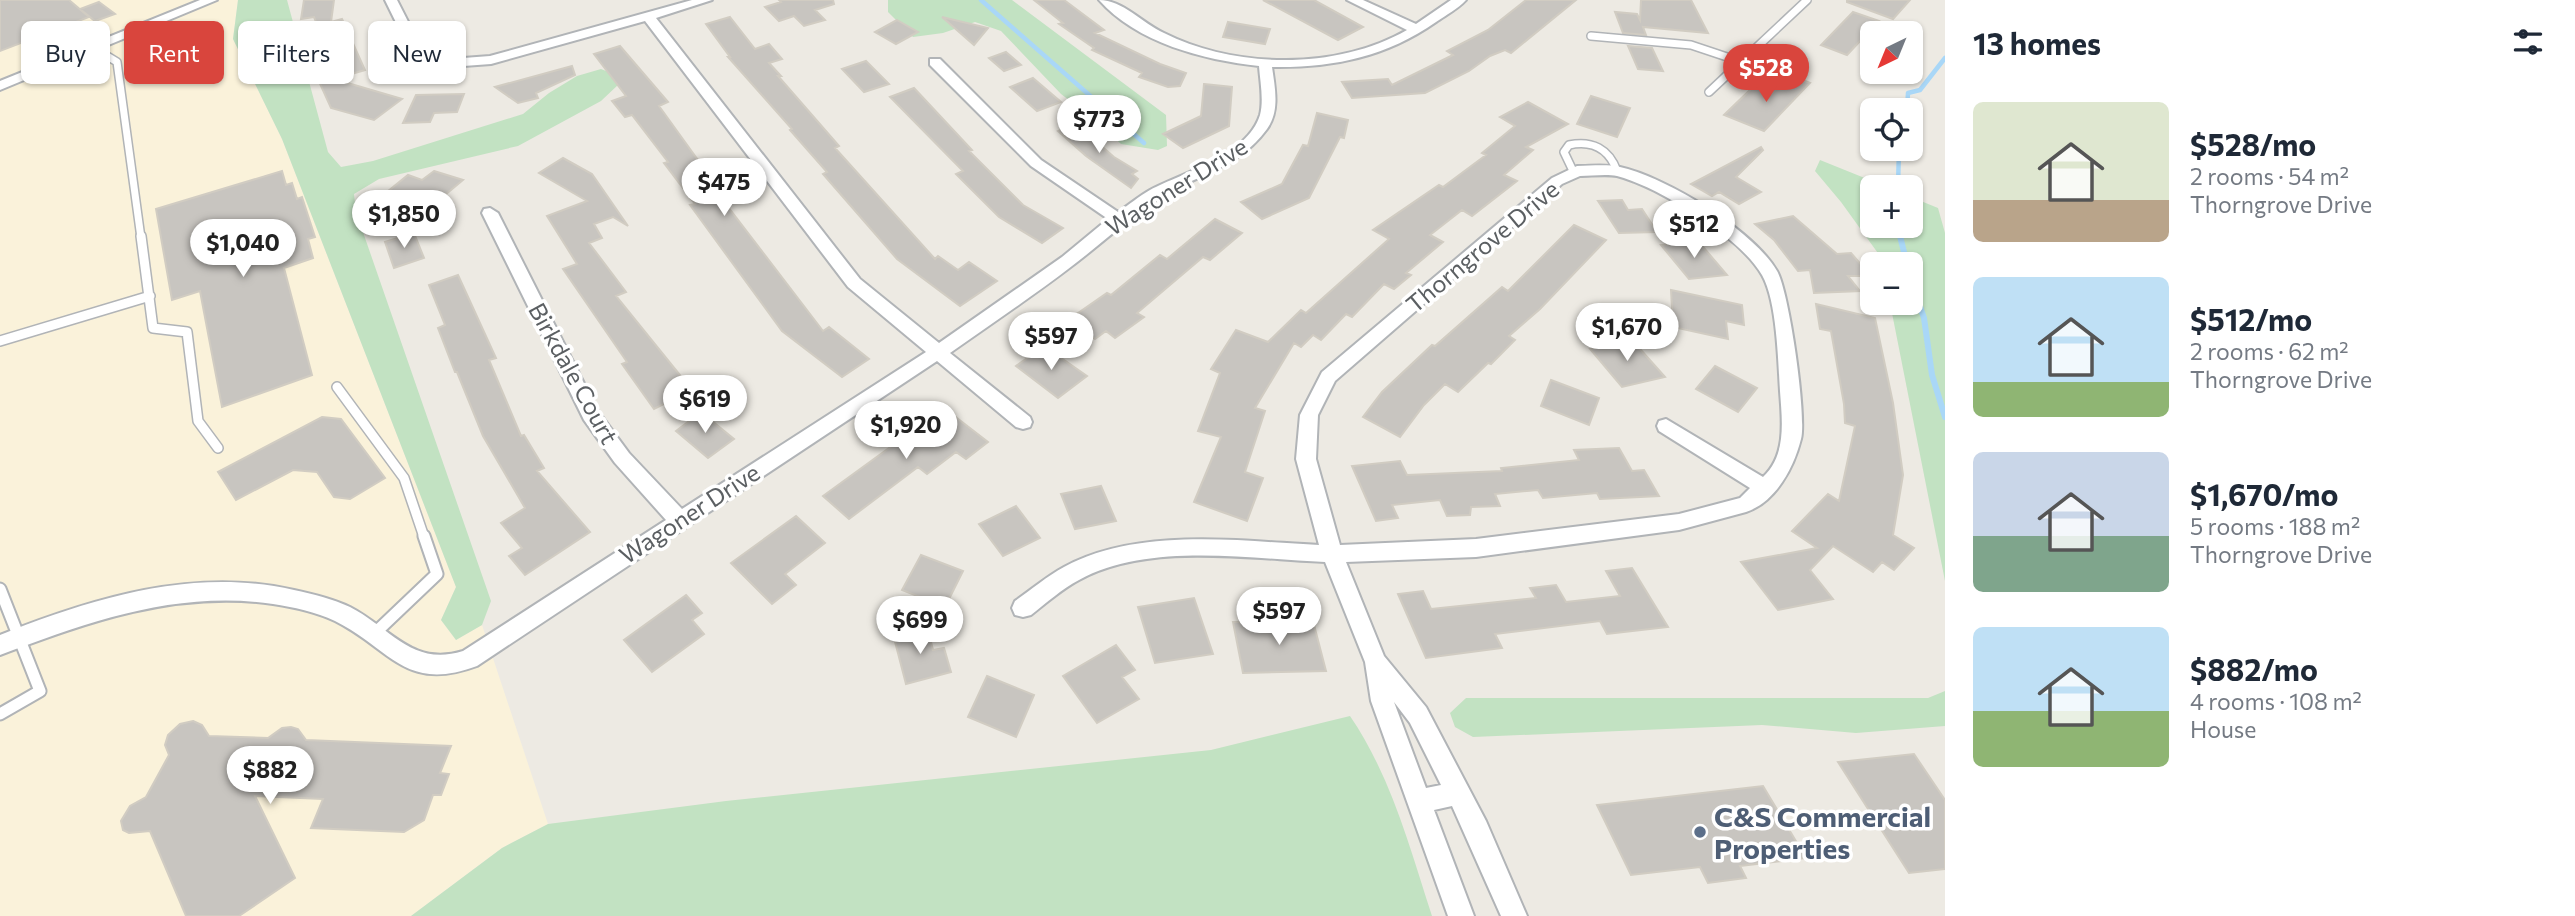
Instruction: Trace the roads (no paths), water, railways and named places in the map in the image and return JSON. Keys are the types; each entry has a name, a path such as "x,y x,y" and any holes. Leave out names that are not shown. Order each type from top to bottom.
{"street":[{"path":"110,41 211,0"},
{"path":"391,0 418,54 450,63 501,57 706,0"},
{"path":"1105,0 1146,29 1177,44 1214,54 1265,61 1305,62 1352,57 1397,41 1460,0"},
{"path":"1353,0 1416,29"},
{"path":"649,17 854,283 1023,422"},
{"name":"Wagoner Drive","path":"9,642 97,611 142,601 193,593 241,591 302,600 341,614 375,633 421,665 435,668 452,666 469,659 937,353 1068,261 1118,219 1155,194 1223,162 1254,137 1262,126 1269,103 1265,61"},
{"path":"935,62 1036,163 1118,219"},
{"path":"3,82 21,75"},
{"name":"Thorngrove Drive","path":"1023,608 1072,573 1134,551 1207,548 1332,554 1476,548 1679,522 1746,504 1777,476 1793,436 1784,323 1770,273 1730,230 1689,203 1618,171 1574,173 1557,181 1328,377 1309,415 1306,459 1332,554 1376,662 1382,701 1461,916"},
{"name":"Birkdale Court","path":"490,213 591,415 622,458 678,520"},
{"path":"1666,426 1765,488"},
{"name":"Thorngrove Drive","path":"1376,662 1418,715 1458,793 1514,916"},
{"path":"1418,802 1458,793"}],"lane":[{"path":"1709,92 1807,0"},
{"path":"1591,36 1691,45 1739,61"},
{"path":"110,58 117,62 153,327 187,332 198,421 218,449"},
{"path":"1574,173 1564,152 1569,145 1581,143 1602,149 1611,157 1618,171"},
{"path":"0,341 150,296"},
{"path":"337,387 404,478 437,574 375,633"},
{"path":"0,589 9,642 40,691 0,714"}],"waterway":[{"path":"981,0 1144,143"},
{"path":"1908,98 1908,93 1920,90 1945,58"},
{"path":"1898,175 1899,161"},
{"path":"1900,238 1904,252"},
{"path":"1923,315 1932,375 1945,417"}],"place":[{"name":"C&S Commercial Properties","path":"1700,832"}]}
